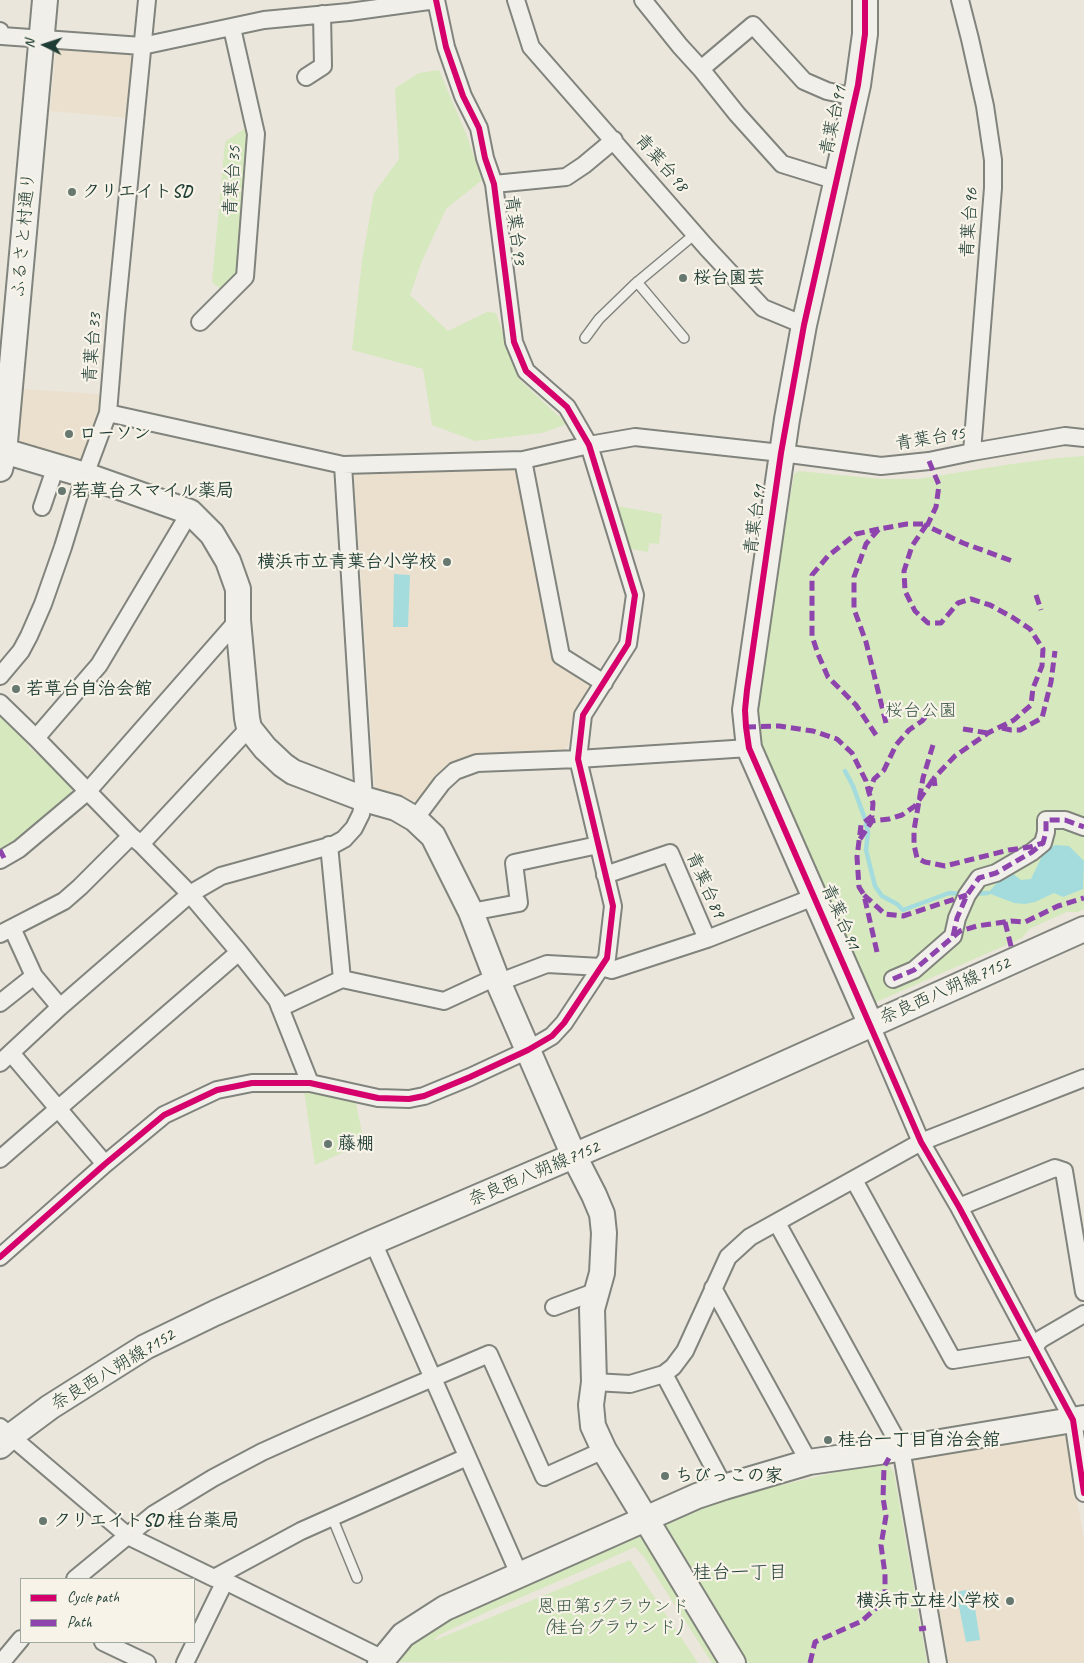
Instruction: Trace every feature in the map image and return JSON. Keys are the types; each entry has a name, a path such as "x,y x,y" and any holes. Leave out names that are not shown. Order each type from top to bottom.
{"street":[{"name":"ふるさと村通り","path":"2,461 45,0"},
{"name":"青葉台33","path":"0,676 21,651 43,604 64,547 85,475 108,413 122,315 147,0"},
{"path":"0,31 2,36 142,46 264,20 436,0"},
{"name":"青葉台93","path":"0,1257 105,1164 164,1115 217,1090 252,1083 310,1083 378,1098 409,1099 424,1096 528,1050 552,1036 564,1023 607,958 613,906 578,759 583,715 628,644 635,595 589,445 567,407 526,371 514,342 494,184 484,158 479,128 463,96 446,47 436,0"},
{"name":"青葉台98","path":"516,0 532,47 695,234 763,308 804,325"},
{"path":"643,0 737,114 782,164 837,181"},
{"name":"青葉台91","path":"864,0 865,34 858,85 804,325 781,453 745,710 749,748 870,1025"},
{"name":"青葉台96","path":"960,0 985,106 993,160 993,188 972,452"},
{"path":"306,77 323,66 322,14"},
{"path":"701,69 753,25 804,81 827,91 854,97"},
{"name":"青葉台35","path":"200,322 245,276 256,134 232,28"},
{"path":"494,184 566,177 614,140"},
{"name":"青葉台95","path":"108,413 343,465 523,460 589,445 635,438 781,453 881,466 929,461 1064,436 1084,438"},
{"path":"2,461 14,454 85,475 190,512 212,534 228,561 238,589 238,620 247,718 250,728 265,748 284,766 294,772 364,799 396,808 416,820 433,836 470,912 496,977 574,1156 602,1214 604,1233 602,1273 592,1310 594,1382 591,1405 594,1426 604,1450 733,1663"},
{"path":"523,460 561,656 604,683"},
{"path":"105,1164 58,1109 6,1058 60,1007 190,894 221,876 333,845 344,839 354,828 361,814 364,799 343,465"},
{"path":"42,507 56,466"},
{"path":"36,738 99,665 190,512"},
{"path":"0,860 19,849 88,791 238,620"},
{"path":"0,703 190,894 239,952 277,1000 310,1083"},
{"path":"60,1007 34,976 6,931 64,901 136,840 250,728"},
{"path":"416,820 442,783 455,771 477,763 578,759 749,748"},
{"path":"893,979 914,970 953,936 957,918 979,878 996,873 1032,852 1043,843 1046,832 1046,820 1065,820 1084,828"},
{"path":"329,845 342,979"},
{"path":"470,912 519,903 514,863 598,845"},
{"name":"青葉台89","path":"605,875 670,853 707,939"},
{"path":"280,1008 342,979 444,1001 496,977 505,980 547,964 601,967 612,970 707,939 814,897"},
{"name":"奈良西八朔線7152","path":"4,1436 145,1347 373,1242 574,1156 1084,929"},
{"path":"0,1159 239,952"},
{"path":"0,1003 34,976"},
{"path":"870,1025 921,1142 959,1207 1034,1347 1078,1419 1084,1493"},
{"path":"594,1382 630,1384 664,1374 673,1368 685,1351 728,1256 750,1237 921,1142 1084,1078"},
{"path":"959,1207 1055,1168 1064,1172 1084,1292"},
{"path":"854,1180 953,1360 1034,1347 1041,1339 1084,1314"},
{"path":"777,1223 901,1448 938,1663"},
{"path":"373,1242 519,1574"},
{"path":"713,1288 809,1462"},
{"path":"554,1307 597,1291"},
{"path":"77,1578 154,1514 213,1478 262,1452 489,1354 544,1478 604,1450"},
{"path":"664,1374 724,1487"},
{"path":"380,1663 403,1635 445,1608 697,1496 809,1462 886,1452 1078,1419"},
{"path":"4,1436 128,1536 378,1656 380,1663"},
{"path":"195,1640 219,1579 301,1531 467,1457"},
{"path":"1,1663 20,1640"},
{"path":"104,1643 147,1663"},
{"path":"186,1663 194,1643"}],"lane":[{"path":"585,338 599,319 637,282 695,234"},
{"path":"637,282 684,338"},
{"path":"332,1518 357,1578"}],"shaded area":[{"path":"57,45 133,52 135,61 128,118 50,111"},
{"path":"23,389 100,394 99,408 85,454 79,462 21,444 19,440"},
{"name":"横浜市立青葉台小学校","path":"512,462 519,471 551,648 560,662 588,678 593,688 572,719 569,744 563,752 442,772 419,799 410,802 375,788 354,475 358,470"},
{"name":"横浜市立桂小学校","path":"1057,1432 1066,1438 1084,1539 1084,1663 948,1663 913,1464 921,1455"}],"green space":[{"path":"439,70 467,136 482,180 446,209 421,263 410,295 448,331 487,312 496,313 519,379 567,424 542,433 475,441 432,425 423,369 352,350 362,261 374,193 399,159 395,88 419,73"},
{"path":"244,129 250,136 239,273 221,289 212,282 225,142"},
{"name":"桜台公園","path":"1084,456 1084,909 1078,912 1067,912 1029,929 1022,938 874,1003 754,732 757,702 794,474 799,471 881,479 918,479 1005,465"},
{"path":"612,505 662,514 659,544 649,543 648,552 625,548"},
{"path":"0,707 30,748 38,755 40,754 72,783 71,796 0,860"},
{"path":"304,1091 324,1094 356,1103 364,1143 315,1165"},
{"path":"887,1460 894,1473 927,1663 743,1663 660,1523 714,1501"},
{"name":"恩田第5グラウンド (桂台グラウンド)","path":"642,1537 668,1572 720,1663 712,1663 644,1557 635,1547 489,1611 439,1635 433,1641 630,1560 698,1663 398,1662 406,1650 449,1620 490,1599 632,1538"}],"water":[{"path":"394,574 410,575 408,627 393,627"},
{"path":"1055,845 1069,846 1084,861 1083,889 1063,897 1054,893 1035,902 1025,904 1014,903 988,893 1002,877 1012,873 1021,880 1031,879 1044,852"},
{"path":"972,1589 980,1640 966,1642 956,1592"}],"waterway":[{"path":"845,771 853,786 865,819"},
{"path":"866,824 868,832 866,850 875,886 882,896 897,904 903,910 949,893 965,894"},
{"path":"972,894 988,893"}],"marked path":[{"path":"929,461 939,485 936,507 927,526 963,543 1015,562"},
{"path":"886,723 866,642 854,609 854,577 866,544 879,529 907,524 927,524"},
{"path":"927,524 912,546 904,571 905,591 915,611 928,623 941,623 958,603 971,599 990,605 1030,629 1043,649 1042,666 1033,688 1031,705 1014,720 988,733 955,756 934,778 935,786"},
{"path":"876,735 856,705 828,677 818,654 812,636 812,575 828,556 856,534 879,529"},
{"path":"1036,595 1041,610"},
{"path":"1002,728 1020,730 1042,718 1051,682 1055,651"},
{"path":"877,952 864,895 859,887 857,857 861,825 872,816 873,803 869,793 874,779 884,770 896,745 909,730 928,714"},
{"path":"746,727 779,726 813,731 837,739 852,753 866,781 869,793"},
{"path":"963,729 988,733"},
{"path":"933,745 923,778 914,830 914,845 917,858 925,862 945,866 1043,843"},
{"path":"860,839 872,821 902,815 915,806 934,778"},
{"path":"953,936 957,918 967,895 979,878 996,873 1032,852 1043,843 1046,832 1046,820 1065,820 1084,827"},
{"path":"0,850 4,858"},
{"path":"864,895 885,914 903,916 967,895"},
{"path":"893,979 914,970 960,931 977,926 1011,921 1025,922 1058,906 1084,898"},
{"path":"1005,922 1012,950"},
{"path":"810,1663 815,1642 862,1621 885,1600 885,1574 881,1545 886,1516 883,1498 884,1467 889,1458"},
{"path":"919,1629 926,1628"}],"cycle path":[{"path":"0,1257 105,1164 164,1115 217,1090 252,1083 310,1083 378,1098 409,1099 424,1096 528,1050 552,1036 564,1023 607,958 613,906 578,759 583,715 628,644 635,595 589,445 567,407 526,371 514,342 494,184 485,158 479,128 463,96 446,47 436,0"},
{"path":"865,0 865,34 858,85 804,325 781,453 747,690 745,710 749,748 921,1142 959,1207 1073,1420 1084,1493"}],"place":[{"name":"クリエイトSD","path":"72,192"},
{"name":"桜台園芸","path":"683,278"},
{"name":"ローソン","path":"69,434"},
{"name":"若草台スマイル薬局","path":"62,491"},
{"name":"横浜市立青葉台小学校","path":"447,562"},
{"name":"若草台自治会館","path":"16,689"},
{"name":"藤棚","path":"328,1144"},
{"name":"桂台一丁目自治会舘","path":"828,1440"},
{"name":"ちびっこの家","path":"665,1476"},
{"name":"クリエイトSD 桂台薬局","path":"43,1521"},
{"name":"横浜市立桂小学校","path":"1010,1601"}],"district":[{"name":"桂台一丁目","path":"740,1573"}]}
